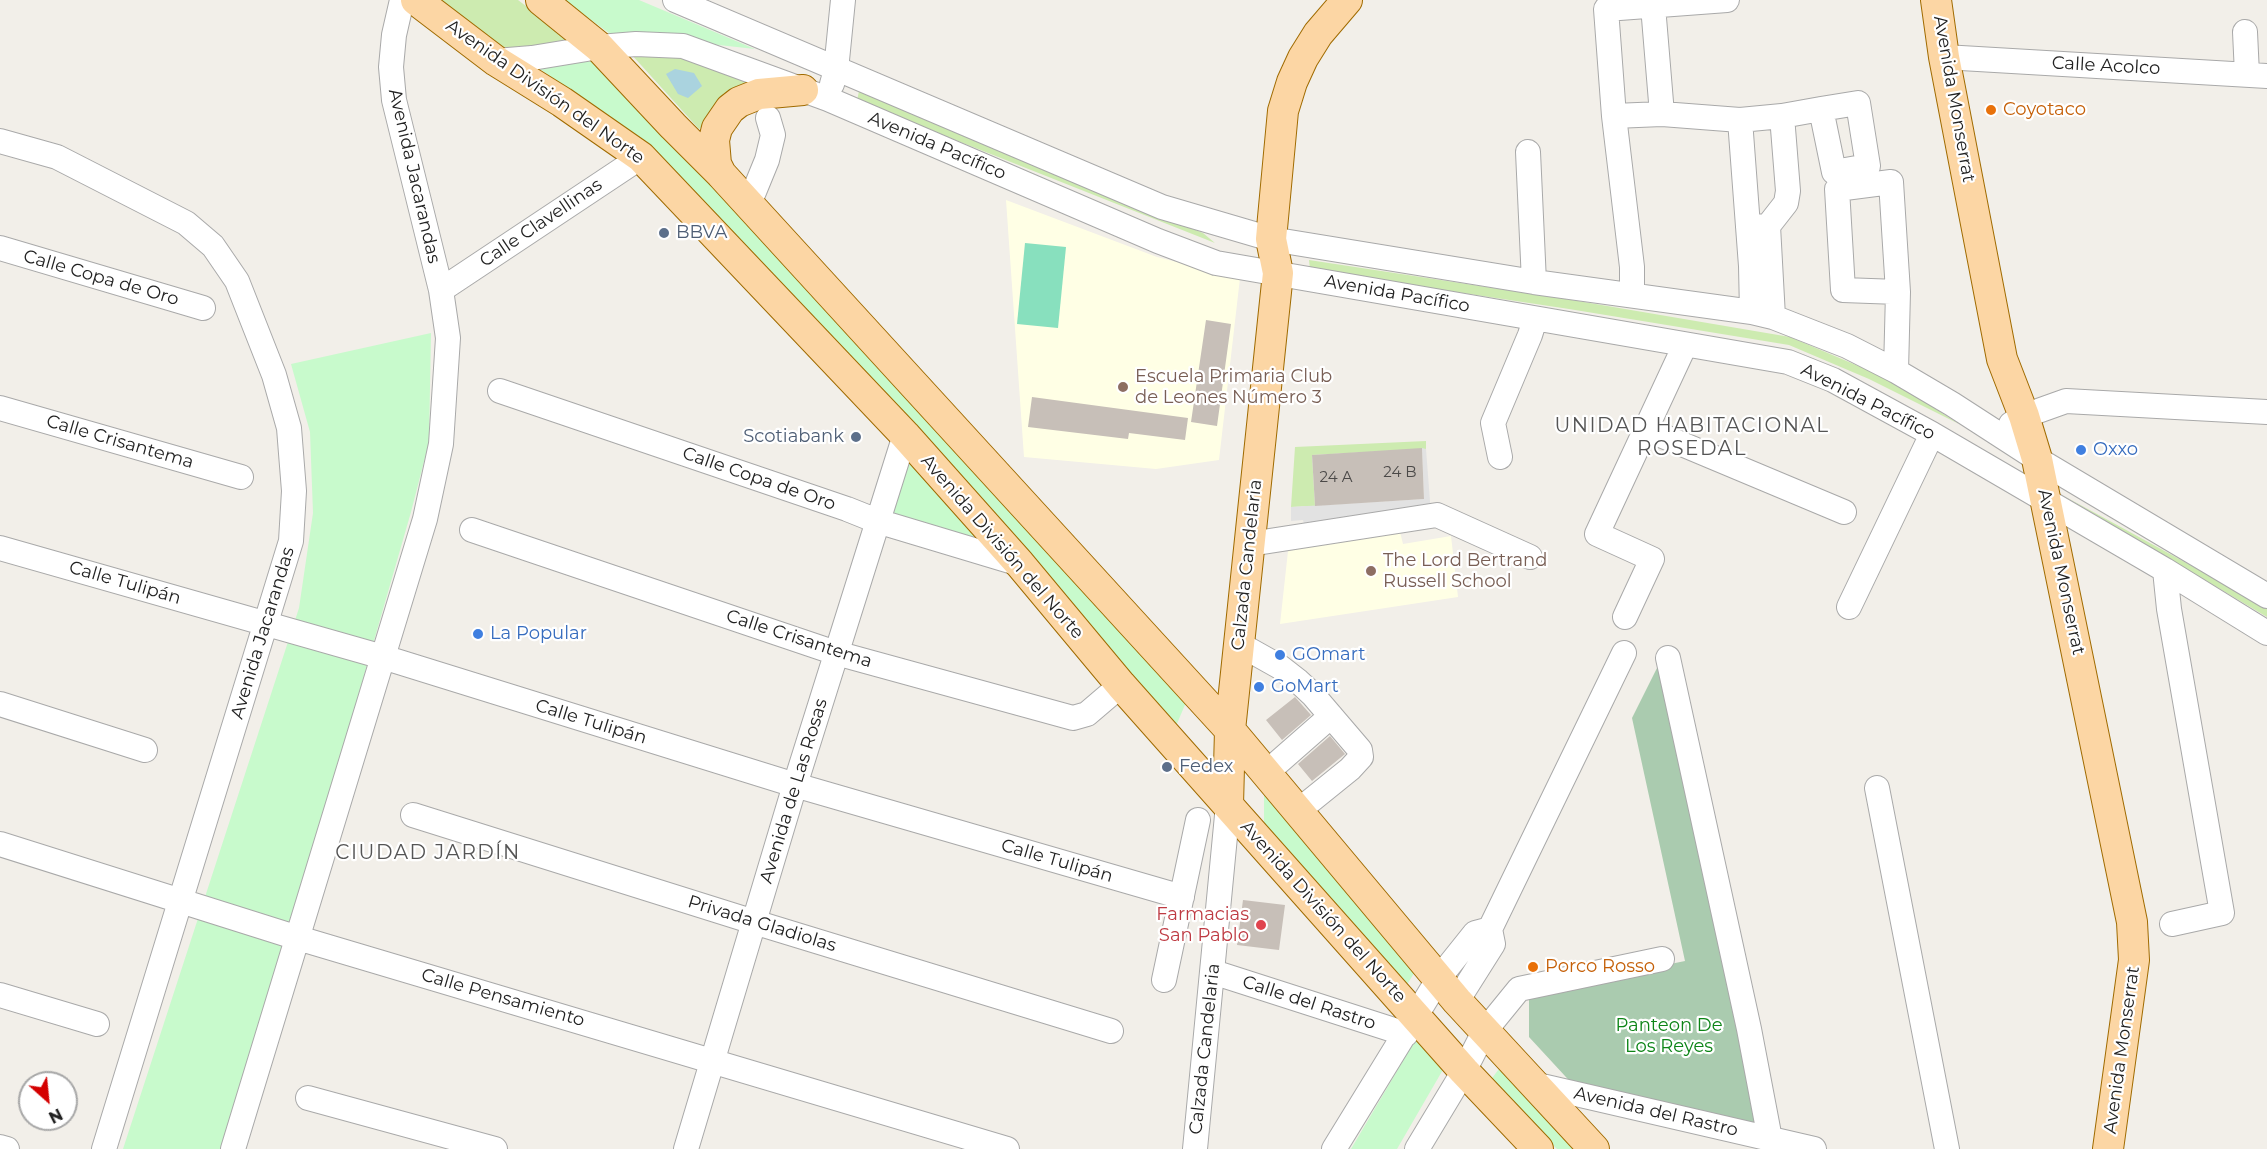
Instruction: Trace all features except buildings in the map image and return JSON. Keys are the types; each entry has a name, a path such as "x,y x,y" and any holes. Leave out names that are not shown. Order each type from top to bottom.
{"main road":[{"name":"Avenida División del Norte","path":"416,0 496,62 562,102 641,157 905,435 1020,564 1121,685 1228,805 1411,1025 1464,1071 1538,1149"},
{"path":"541,0 599,47 721,174 1230,730 1457,1001 1594,1149"},
{"name":"Calzada Candelaria","path":"1228,805 1230,730 1278,273 1271,239 1283,111 1292,82 1318,34 1347,0"},
{"name":"Avenida Monserrat","path":"1936,0 1944,57 2002,359 2024,416 2037,459 2133,922 2134,960 2108,1149"},
{"path":"721,174 716,164 714,140 717,128 730,109 739,102 759,94 816,94"}],"street":[{"name":"Avenida Jacarandas","path":"233,1149 425,519 441,444 448,338 441,290 394,100 391,67 394,35 402,0"},
{"name":"Avenida Pacífico","path":"675,0 1162,207 1271,239 1534,282 1763,314 1847,346 1896,371 2037,459 2267,596"},
{"path":"816,94 836,70 843,0"},
{"path":"1632,294 1632,267 1614,116 1606,9 1727,0"},
{"path":"1653,6 1662,114"},
{"path":"2245,32 2257,75"},
{"name":"Avenida Pacífico","path":"496,62 599,47 684,46 816,94 1158,241 1216,263 1788,362 1833,380 1932,434 2165,570 2267,633"},
{"name":"Calle Acolco","path":"1944,57 2257,75"},
{"path":"1614,116 1662,114 1740,120 1821,109"},
{"path":"1758,226 1786,202 1788,191 1782,116"},
{"path":"748,204 768,160 773,135 768,118"},
{"path":"1740,120 1758,226 1763,314"},
{"name":"Avenida Jacarandas","path":"0,141 57,157 186,223 213,246 237,281 274,375 289,428 294,491 291,541 104,1149"},
{"path":"1528,152 1534,282"},
{"name":"Calle Clavellinas","path":"441,290 641,157"},
{"path":"1896,371 1898,292 1891,182 1837,189 1843,290 1898,292"},
{"name":"Calle Copa de Oro","path":"0,248 203,308"},
{"path":"1500,457 1493,423 1535,319"},
{"path":"1625,617 1652,559 1597,534 1684,345"},
{"name":"Calle Copa de Oro","path":"500,391 877,521 1020,564"},
{"path":"1979,461 1997,433 2024,416 2066,401 2267,412"},
{"name":"Calle Crisantema","path":"0,408 241,477"},
{"path":"1646,429 1845,512"},
{"path":"1849,607 1932,434"},
{"name":"Avenida de Las Rosas","path":"686,1149 795,785 905,435"},
{"path":"1250,544 1437,515 1530,557"},
{"name":"Calle Crisantema","path":"472,530 836,653 1073,718 1087,714 1121,685"},
{"name":"Calle Tulipán","path":"0,548 383,657 795,785 1182,897"},
{"path":"2165,570 2173,632 2222,913 2172,924"},
{"path":"1239,644 1280,667 1313,695 1360,750 1361,757 1350,769 1298,811"},
{"path":"1457,1001 1493,944 1490,929 1624,653"},
{"path":"1668,658 1749,1029 1770,1138"},
{"path":"0,704 145,750"},
{"path":"1266,773 1331,716"},
{"path":"1877,788 1947,1149"},
{"name":"Calzada Candelaria","path":"1195,1149 1228,805"},
{"name":"Privada Gladiolas","path":"413,815 1111,1031"},
{"path":"1164,980 1198,820"},
{"name":"Calle Pensamiento","path":"0,844 298,938 1007,1149"},
{"path":"1334,1149 1439,978 1475,933 1490,929"},
{"path":"1417,1149 1464,1071 1484,1032 1519,989 1662,959"},
{"name":"Calle del Rastro","path":"1213,972 1411,1025"},
{"path":"0,995 98,1024"},
{"name":"Avenida del Rastro","path":"1533,1084 1814,1149"},
{"path":"308,1098 495,1149"},
{"path":"0,1147 7,1149"}],"shaded area":[{"name":"Escuela Primaria Club de Leones Número 3","path":"1006,200 1157,257 1240,278 1219,460 1156,469 1024,457"},
{"path":"1422,448 1426,449 1431,514 1306,534 1303,520 1291,521 1291,507 1424,499"},
{"name":"The Lord Bertrand Russell School","path":"1398,524 1403,544 1451,536 1458,597 1280,624 1289,542"}],"green space":[{"path":"420,0 518,0 580,47 496,58"},
{"path":"564,0 639,0 755,49 609,33"},
{"path":"631,54 679,57 756,84 699,129"},
{"path":"594,61 695,159 1187,700 1176,726 641,142 536,66"},
{"path":"859,91 1203,233 1215,243 857,101"},
{"path":"1025,243 1066,247 1058,328 1017,324"},
{"path":"1309,260 1572,300 1790,337 1889,379 1959,424 1869,379 1789,345 1310,270"},
{"path":"431,333 429,442 281,964 224,1149 123,1149 299,608 313,513 310,432 291,364"},
{"path":"1426,441 1426,449 1312,455 1315,506 1291,507 1295,447"},
{"path":"903,442 1013,568 878,521"},
{"path":"2064,496 2267,607 2267,617"},
{"name":"Panteon De Los Reyes","path":"1660,662 1763,1131 1577,1089 1529,1037 1529,993 1685,961 1632,718"},
{"path":"1264,787 1419,965 1405,988 1264,829"},
{"path":"1420,1032 1448,1061 1397,1149 1351,1149"},
{"path":"1502,1065 1577,1149 1557,1149 1489,1082"}],"water":[{"path":"675,69 694,73 702,86 688,98 678,94 666,74"}],"place":[{"name":"Coyotaco","path":"1991,110"},
{"name":"BBVA","path":"664,233"},
{"name":"Escuela Primaria Club de Leones Número 3","path":"1123,387"},
{"name":"Scotiabank","path":"856,437"},
{"name":"Oxxo","path":"2081,450"},
{"name":"The Lord Bertrand Russell School","path":"1371,571"},
{"name":"La Popular","path":"478,634"},
{"name":"GOmart","path":"1280,655"},
{"name":"GoMart","path":"1259,687"},
{"name":"Fedex","path":"1167,767"},
{"name":"Farmacias San Pablo","path":"1261,925"},
{"name":"Porco Rosso","path":"1533,967"}],"district":[{"name":"UNIDAD HABITACIONAL ROSEDAL","path":"1692,438"},
{"name":"CIUDAD JARDÍN","path":"428,853"}]}
